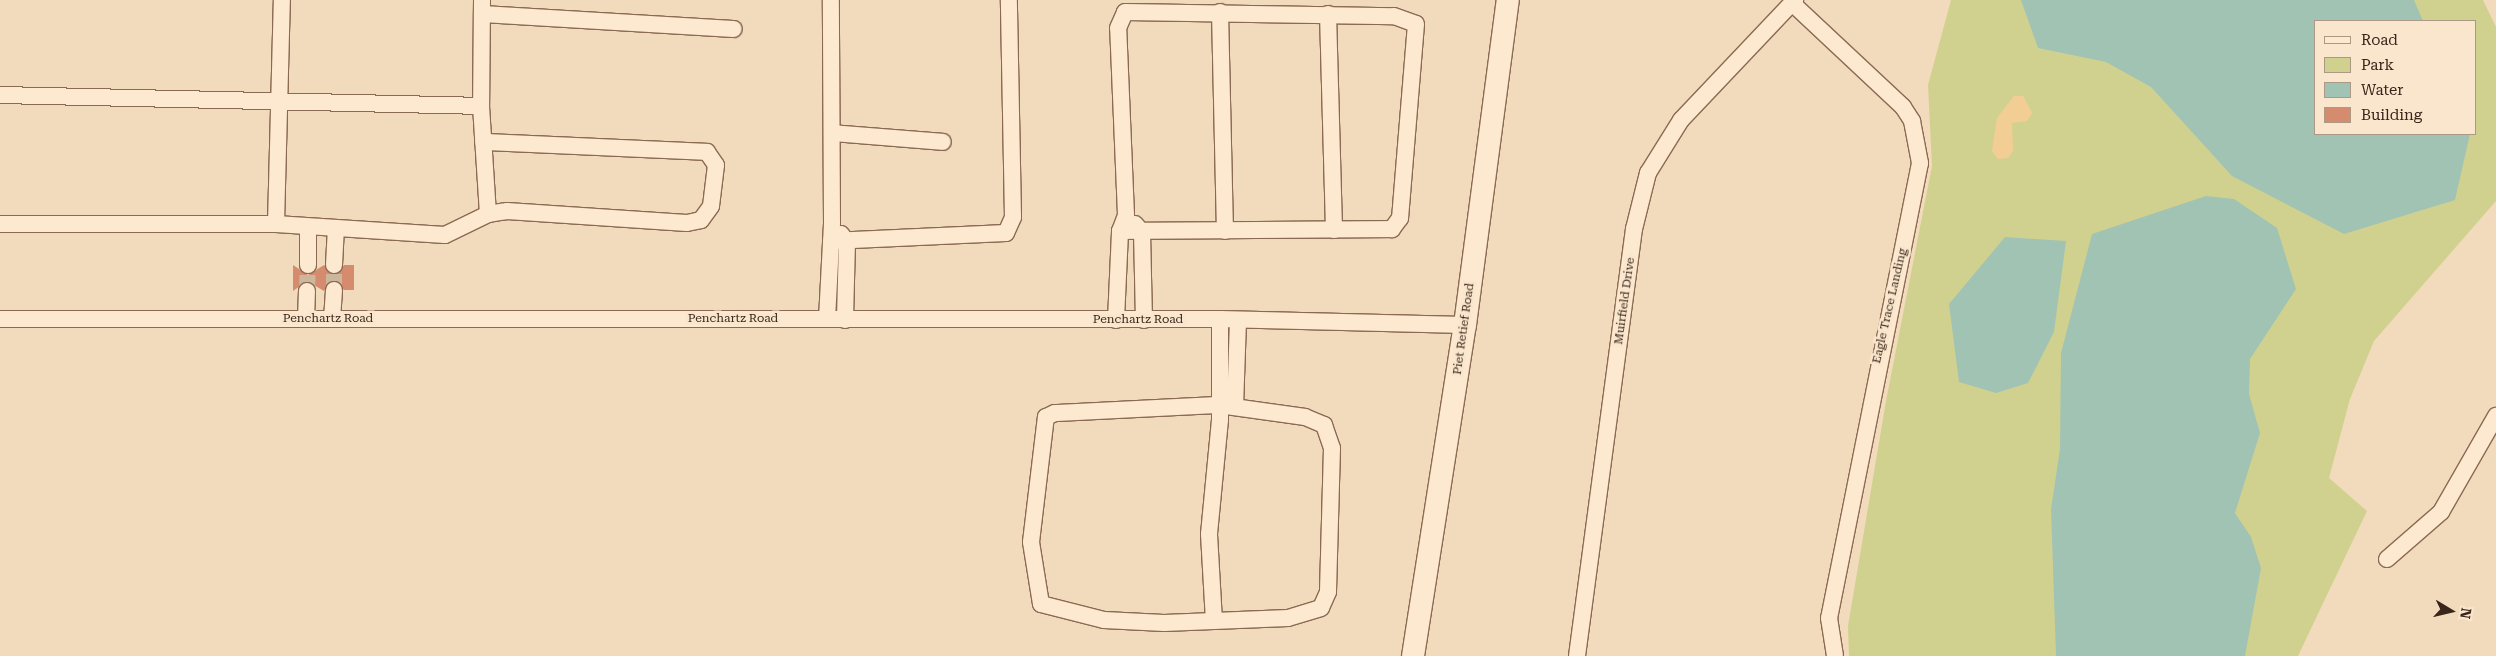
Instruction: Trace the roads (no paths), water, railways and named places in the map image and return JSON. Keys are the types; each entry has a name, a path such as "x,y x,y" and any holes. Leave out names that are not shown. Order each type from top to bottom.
{"street":[{"path":"276,224 282,0"},
{"path":"826,319 832,222 831,0"},
{"path":"831,241 847,242 1006,233 1013,217 1009,0"},
{"name":"Piet Retief Road","path":"1413,656 1465,325 1508,0"},
{"name":"Muirfield Drive","path":"1577,656 1634,229 1648,173 1681,120 1794,1"},
{"name":"Eagle Trace Landing","path":"1794,1 1903,107 1912,121 1920,163 1829,618 1835,656"},
{"path":"488,214 481,106 482,7 734,29"},
{"path":"1116,320 1120,231 1126,215 1119,22 1133,10 1328,14 1402,17 1413,20 1416,31 1398,222 1392,229 1120,231"},
{"path":"1220,12 1225,231"},
{"path":"1328,14 1334,230"},
{"path":"0,95 481,106"},
{"path":"832,132 943,142"},
{"path":"0,224 276,224 445,235 488,214 531,211 694,223 706,216 711,206 716,165 712,155 702,151 483,142"},
{"path":"1126,215 1142,232 1144,320"},
{"path":"832,222 847,242 845,320"},
{"path":"308,227 308,265"},
{"path":"334,265 336,229"},
{"path":"332,319 334,290"},
{"path":"306,319 308,291"},
{"name":"Penchartz Road","path":"0,319 1220,319 1465,325"},
{"path":"1220,319 1225,411"},
{"path":"1214,621 1209,534 1238,320"},
{"path":"1225,411 1305,416 1324,425 1332,448 1328,592 1321,608 1312,614 1214,621 1122,621 1050,609 1037,598 1031,542 1042,429 1050,414 1225,411"},
{"path":"2387,559 2441,512 2496,416"}],"water":[{"path":"2021,0 2414,0 2423,20 2314,20 2314,135 2470,135 2455,200 2344,234 2232,176 2151,87 2106,62 2038,48"},
{"path":"2206,196 2234,199 2277,228 2296,289 2250,359 2249,394 2260,433 2235,513 2251,537 2261,568 2245,656 2056,656 2051,509 2060,449 2061,353 2092,234"},
{"path":"2005,237 2066,241 2054,332 2028,383 1996,393 1959,382 1949,304"}],"tunnel":[{"path":"307,291 308,265"},
{"path":"334,265 334,290"}]}
